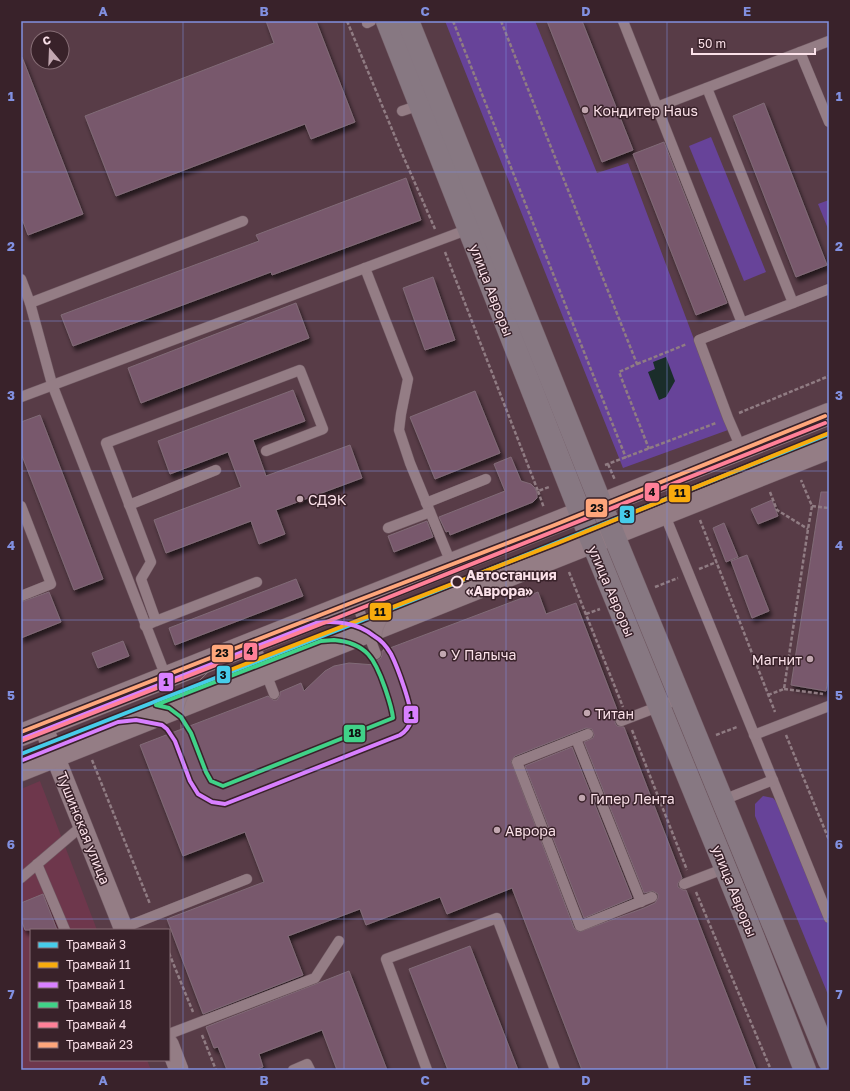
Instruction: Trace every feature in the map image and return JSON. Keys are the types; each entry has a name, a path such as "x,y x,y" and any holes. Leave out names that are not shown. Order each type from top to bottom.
{"main road":[{"name":"улица Авроры","path":"408,21 601,504 829,1061"},
{"name":"улица Авроры","path":"375,22 411,108 468,229 592,543 726,868 805,1070"},
{"path":"21,735 829,414"},
{"path":"21,770 829,448"}],"street":[{"name":"Тушинская улица","path":"43,726 123,929"},
{"path":"170,1047 179,1070"}],"lane":[{"path":"623,21 742,323"},
{"path":"657,107 829,41"},
{"path":"800,52 829,122"},
{"path":"707,88 792,303"},
{"path":"30,303 243,221"},
{"path":"21,397 52,384 468,229"},
{"path":"366,268 408,379 399,430 410,463 451,564"},
{"path":"21,279 30,303 52,384 166,677"},
{"path":"741,448 728,418 699,340 829,289"},
{"path":"156,621 141,579 151,562 106,443 300,370 323,429 266,451"},
{"path":"129,505 216,470"},
{"path":"388,528 486,479"},
{"path":"21,506 51,584 21,596"},
{"path":"664,513 829,918"},
{"path":"145,626 257,582"},
{"path":"356,602 376,654"},
{"path":"254,642 274,694"},
{"path":"624,720 681,698"},
{"path":"754,735 829,706"},
{"path":"588,734 517,762 580,926 652,897"},
{"path":"576,739 641,902"},
{"path":"723,800 773,780"},
{"path":"21,878 83,826"},
{"path":"37,864 65,929"},
{"path":"688,883 726,868"},
{"path":"123,929 248,879"},
{"path":"427,1070 386,959 497,918 555,1070"},
{"path":"170,1034 314,978 339,941"},
{"path":"293,1070 307,1064 310,1070"}],"path":[{"path":"347,21 401,151 440,239 538,491 567,479"},
{"path":"453,21 626,458"},
{"path":"501,21 637,364"},
{"path":"649,449 619,372 699,340"},
{"path":"588,471 626,458 728,418 829,376"},
{"path":"608,464 621,496"},
{"path":"795,482 808,477"},
{"path":"784,689 812,506 801,480"},
{"path":"763,495 776,489"},
{"path":"770,492 777,510 808,529"},
{"path":"812,506 829,508"},
{"path":"700,520 768,695 829,840"},
{"path":"572,579 624,720 688,883 714,937 771,1070"},
{"path":"654,580 659,593"},
{"path":"768,695 784,689 829,695"},
{"path":"715,735 775,712"},
{"path":"90,756 154,916"}],"shaded area":[{"path":"445,21 535,21 597,173 628,163 728,430 623,468"},
{"path":"711,137 766,272 744,281 689,146"},
{"path":"829,200 829,231 818,204"},
{"path":"666,357 675,381 666,397 659,400 648,372 655,369 653,362"},
{"path":"40,781 97,929 30,929 30,1061 147,1061 151,1070 21,1070 21,789"},
{"path":"763,796 773,798 780,806 829,923 829,997 755,816 755,804"}],"building":[{"path":"266,21 316,21 355,122 311,139 305,124 116,196 85,116 274,43"},
{"path":"547,21 582,21 633,150 602,162"},
{"path":"21,57 83,214 28,235 21,216"},
{"path":"764,103 827,265 796,277 733,116"},
{"path":"664,142 727,303 696,315 633,154"},
{"path":"406,178 421,220 272,275 271,272 73,346 61,315 259,241 256,235"},
{"path":"433,277 455,340 425,350 403,288"},
{"path":"296,303 309,338 141,403 128,368"},
{"path":"293,390 305,421 253,440 266,476 350,445 362,478 276,510 285,534 259,544 251,521 166,553 154,520 241,487 228,452 170,474 158,441"},
{"path":"475,391 500,453 435,479 410,417"},
{"path":"40,415 103,579 74,590 21,453 21,422"},
{"path":"511,457 521,481 531,484 535,488 537,498 533,502 450,535 449,531 446,532 439,517 505,491 494,464"},
{"path":"821,492 829,492 829,671 826,691 791,685"},
{"path":"772,500 778,516 758,524 751,509"},
{"path":"427,521 433,537 394,552 388,536"},
{"path":"724,523 738,557 726,562 713,528"},
{"path":"747,555 769,611 752,618 731,561"},
{"path":"296,579 303,596 175,645 169,628"},
{"path":"49,592 61,622 21,638 21,602"},
{"name":"Аврора","path":"538,592 546,614 576,603 619,715 616,717 615,723 617,726 624,727 682,878 678,883 678,887 686,890 756,1070 582,1070 512,888 447,914 440,897 366,925 360,909 288,936 303,975 203,1014 167,919 264,882 245,832 183,856 140,745 268,696 273,700 277,700 280,692 301,683 304,691 325,671 334,666 349,663 375,665 373,660 378,660 381,658 382,651","holes":["586,728 592,729 594,735 593,738 584,742 644,893 653,891 658,894 658,898 655,903 644,908 579,932 574,928 511,761 515,756"]},
{"path":"123,641 129,656 98,668 92,653"},
{"path":"572,747 632,898 584,918 525,766"},
{"path":"43,894 57,929 25,930 21,919 21,903"},
{"path":"470,946 518,1070 448,1070 409,969"},
{"path":"349,971 387,1070 337,1070 322,1030 259,1054 263,1067 254,1070 227,1070 218,1047 214,1048 206,1027"}],"tram line":[{"name":"23","path":"21,732 552,526 825,416"},
{"name":"4","path":"21,741 339,617 825,423"},
{"name":"11","path":"230,670 558,543 829,433"},
{"name":"3","path":"21,754 343,628 829,434"},
{"path":"384,651 382,643 382,633 384,627 390,618 406,602"},
{"name":"1","path":"21,739 316,623 324,622 339,622 354,625 368,632 384,644 391,654 397,668 410,707 411,715 409,725 400,735 225,804 212,802 198,794 190,781 175,741 167,729 162,725 136,720 118,722 23,760"},
{"name":"18","path":"334,640 354,645 368,654 373,661 385,688 393,718 223,786 211,781 191,733 181,717 169,708 156,705 321,641 334,640"},
{"path":"181,730 184,707 188,696 194,686 208,672"}],"place":[{"name":"Кондитер Haus","path":"585,110"},
{"name":"СДЭК","path":"300,499"},
{"name":"Автостанция «Аврора»","path":"457,582"},
{"name":"У Палыча","path":"443,654"},
{"name":"Магнит","path":"810,659"},
{"name":"Титан","path":"587,713"},
{"name":"Гипер Лента","path":"582,798"},
{"name":"Аврора","path":"497,830"}]}
